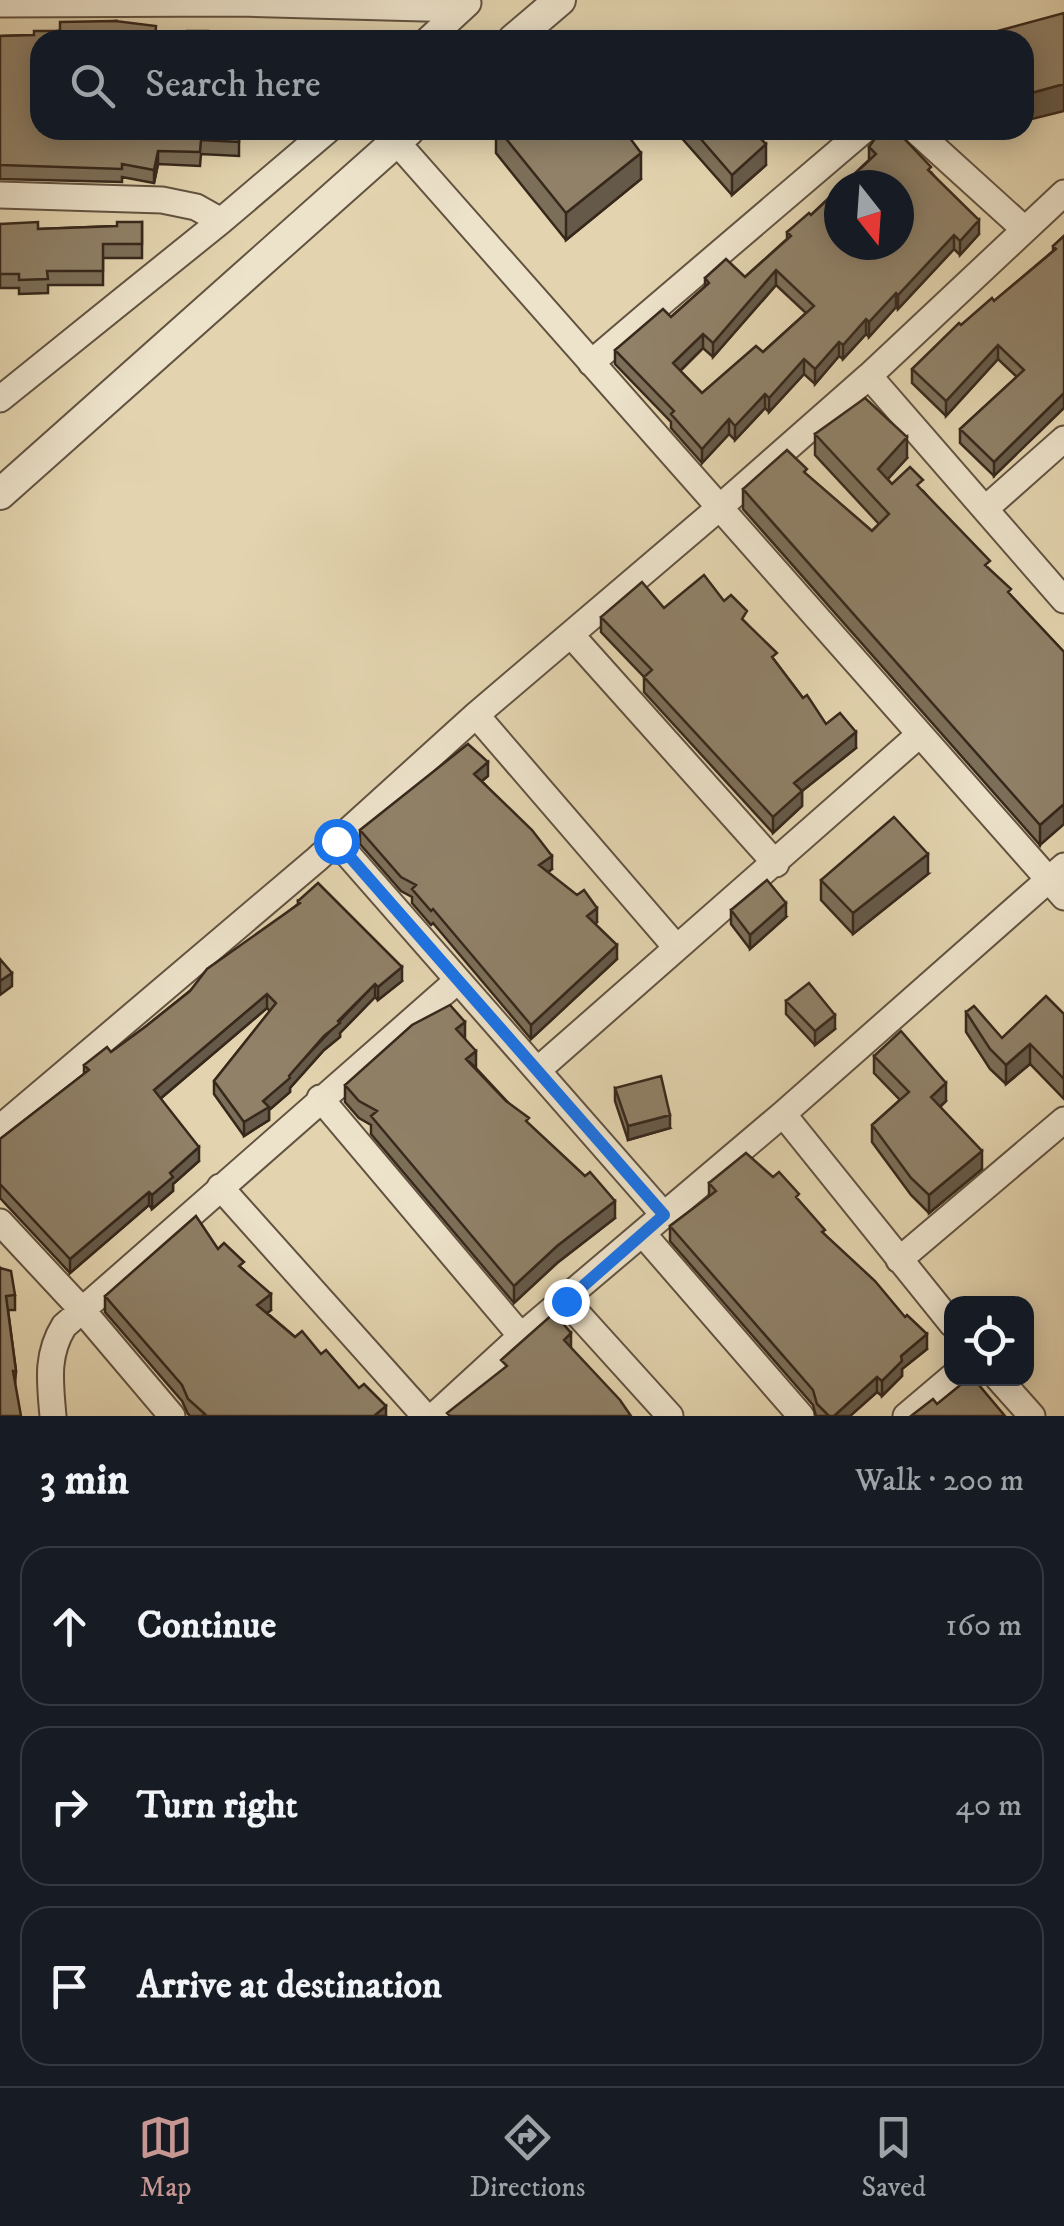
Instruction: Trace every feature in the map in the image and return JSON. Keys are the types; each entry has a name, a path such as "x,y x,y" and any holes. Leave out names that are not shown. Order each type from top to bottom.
{"street":[{"path":"525,30 560,0"},
{"path":"0,4 466,4"},
{"path":"439,30 466,4"},
{"path":"2,394 221,222 316,140"},
{"path":"0,494 390,140"},
{"path":"402,140 591,363 918,735 1059,881 521,1336 434,1416"},
{"path":"591,363 852,140"},
{"path":"926,140 1023,228"},
{"path":"0,1128 719,508 869,376 1064,193"},
{"path":"0,195 162,200 196,207 221,222"},
{"path":"869,376 1064,600"},
{"path":"984,509 1064,440"},
{"path":"572,636 776,864"},
{"path":"476,715 676,947"},
{"path":"539,1070 918,735"},
{"path":"336,841 664,1215"},
{"path":"53,1416 52,1345 64,1326 456,981"},
{"path":"320,1098 521,1336"},
{"path":"783,1114 944,1314"},
{"path":"899,1260 1064,1120"},
{"path":"220,1188 426,1416"},
{"path":"0,1222 83,1311 172,1416"},
{"path":"643,1234 801,1416"},
{"path":"566,1301 670,1416"},
{"path":"906,1416 944,1384"},
{"path":"1005,1386 1032,1416"}],"building":[{"path":"1064,13 1064,84 1034,92 1034,30 1001,30"},
{"path":"115,21 156,26 156,30 60,30 60,22"},
{"path":"30,35 30,140 201,140 200,152 158,151 154,170 122,164 122,169 0,165 0,36"},
{"path":"507,140 631,140 641,153 566,213"},
{"path":"702,140 762,140 766,144 732,175"},
{"path":"874,140 905,140 931,167 928,170 979,220 960,241 954,235 898,295 869,322 866,319 843,345 839,342 815,369 804,359 769,398 765,394 735,426 729,419 702,449 671,414 674,411 615,350 663,309 671,317 709,283 705,278 726,259 745,277 791,236 787,232 824,203 824,260 914,260 914,170 859,170 876,154 869,147","holes":["776,270 814,306 763,352 756,346 702,393 673,363 703,334 713,343"]},
{"path":"38,222 38,229 142,222 142,244 103,244 103,271 47,271 48,279 19,280 19,274 0,274 0,224"},
{"path":"1064,236 1064,393 994,462 960,429 1024,370 998,345 946,401 912,369 959,323 992,298 994,301 1056,249 1053,246"},
{"path":"865,398 907,437 878,469 892,484 910,467 923,480 917,485 990,561 985,565 1011,589 1008,592 1064,652 1064,804 1040,825 743,489 787,450 807,469 804,472 872,531 889,514 815,434"},
{"path":"704,575 724,601 731,595 747,611 742,619 777,653 772,657 803,698 807,695 826,724 840,713 856,732 794,783 802,791 773,817 644,677 652,670 601,617 642,582 664,608"},
{"path":"468,744 488,762 474,774 532,830 552,856 539,865 577,895 584,890 597,908 587,916 617,945 531,1025 412,889 416,885 401,877 360,830"},
{"path":"894,817 928,854 853,913 821,880"},
{"path":"767,880 786,903 750,935 731,910"},
{"path":"318,883 402,967 378,987 375,984 338,1021 290,1078 263,1101 269,1107 244,1122 214,1081 276,1003 267,994 154,1090 199,1147 170,1173 173,1177 152,1195 149,1192 70,1259 0,1184 0,1139 89,1070 84,1065 107,1047 111,1052 145,1027 190,991 207,969 300,903"},
{"path":"0,959 12,973 0,981"},
{"path":"809,983 835,1015 815,1031 786,1001"},
{"path":"1046,996 1064,1014 1064,1079 1030,1044 1006,1065 990,1049 966,1012 974,1006 1002,1038"},
{"path":"450,1005 465,1022 456,1029 476,1051 466,1059 585,1176 590,1172 615,1201 514,1286 371,1116 377,1111 359,1101 345,1085 412,1025"},
{"path":"901,1031 946,1083 931,1097 982,1151 929,1195 911,1178 872,1125 909,1092 874,1056"},
{"path":"661,1076 670,1115 628,1126 615,1088"},
{"path":"746,1153 773,1177 779,1172 825,1230 822,1232 875,1281 905,1317 927,1334 901,1356 902,1361 882,1381 877,1377 834,1416 817,1404 813,1390 670,1226 716,1191 709,1183"},
{"path":"196,1216 218,1249 224,1243 244,1262 239,1266 271,1294 257,1305 295,1337 302,1331 321,1354 326,1350 359,1388 364,1384 386,1406 374,1416 202,1416 205,1414 188,1399 182,1385 105,1296"},
{"path":"0,1268 11,1271 15,1295 6,1296 21,1416 0,1416"},
{"path":"554,1313 571,1333 564,1340 631,1416 447,1413 507,1366 501,1360"},
{"path":"959,1386 980,1386 1005,1416 911,1416 933,1399 937,1404"}],"route":[{"path":"336,841 664,1215 566,1301"}]}
